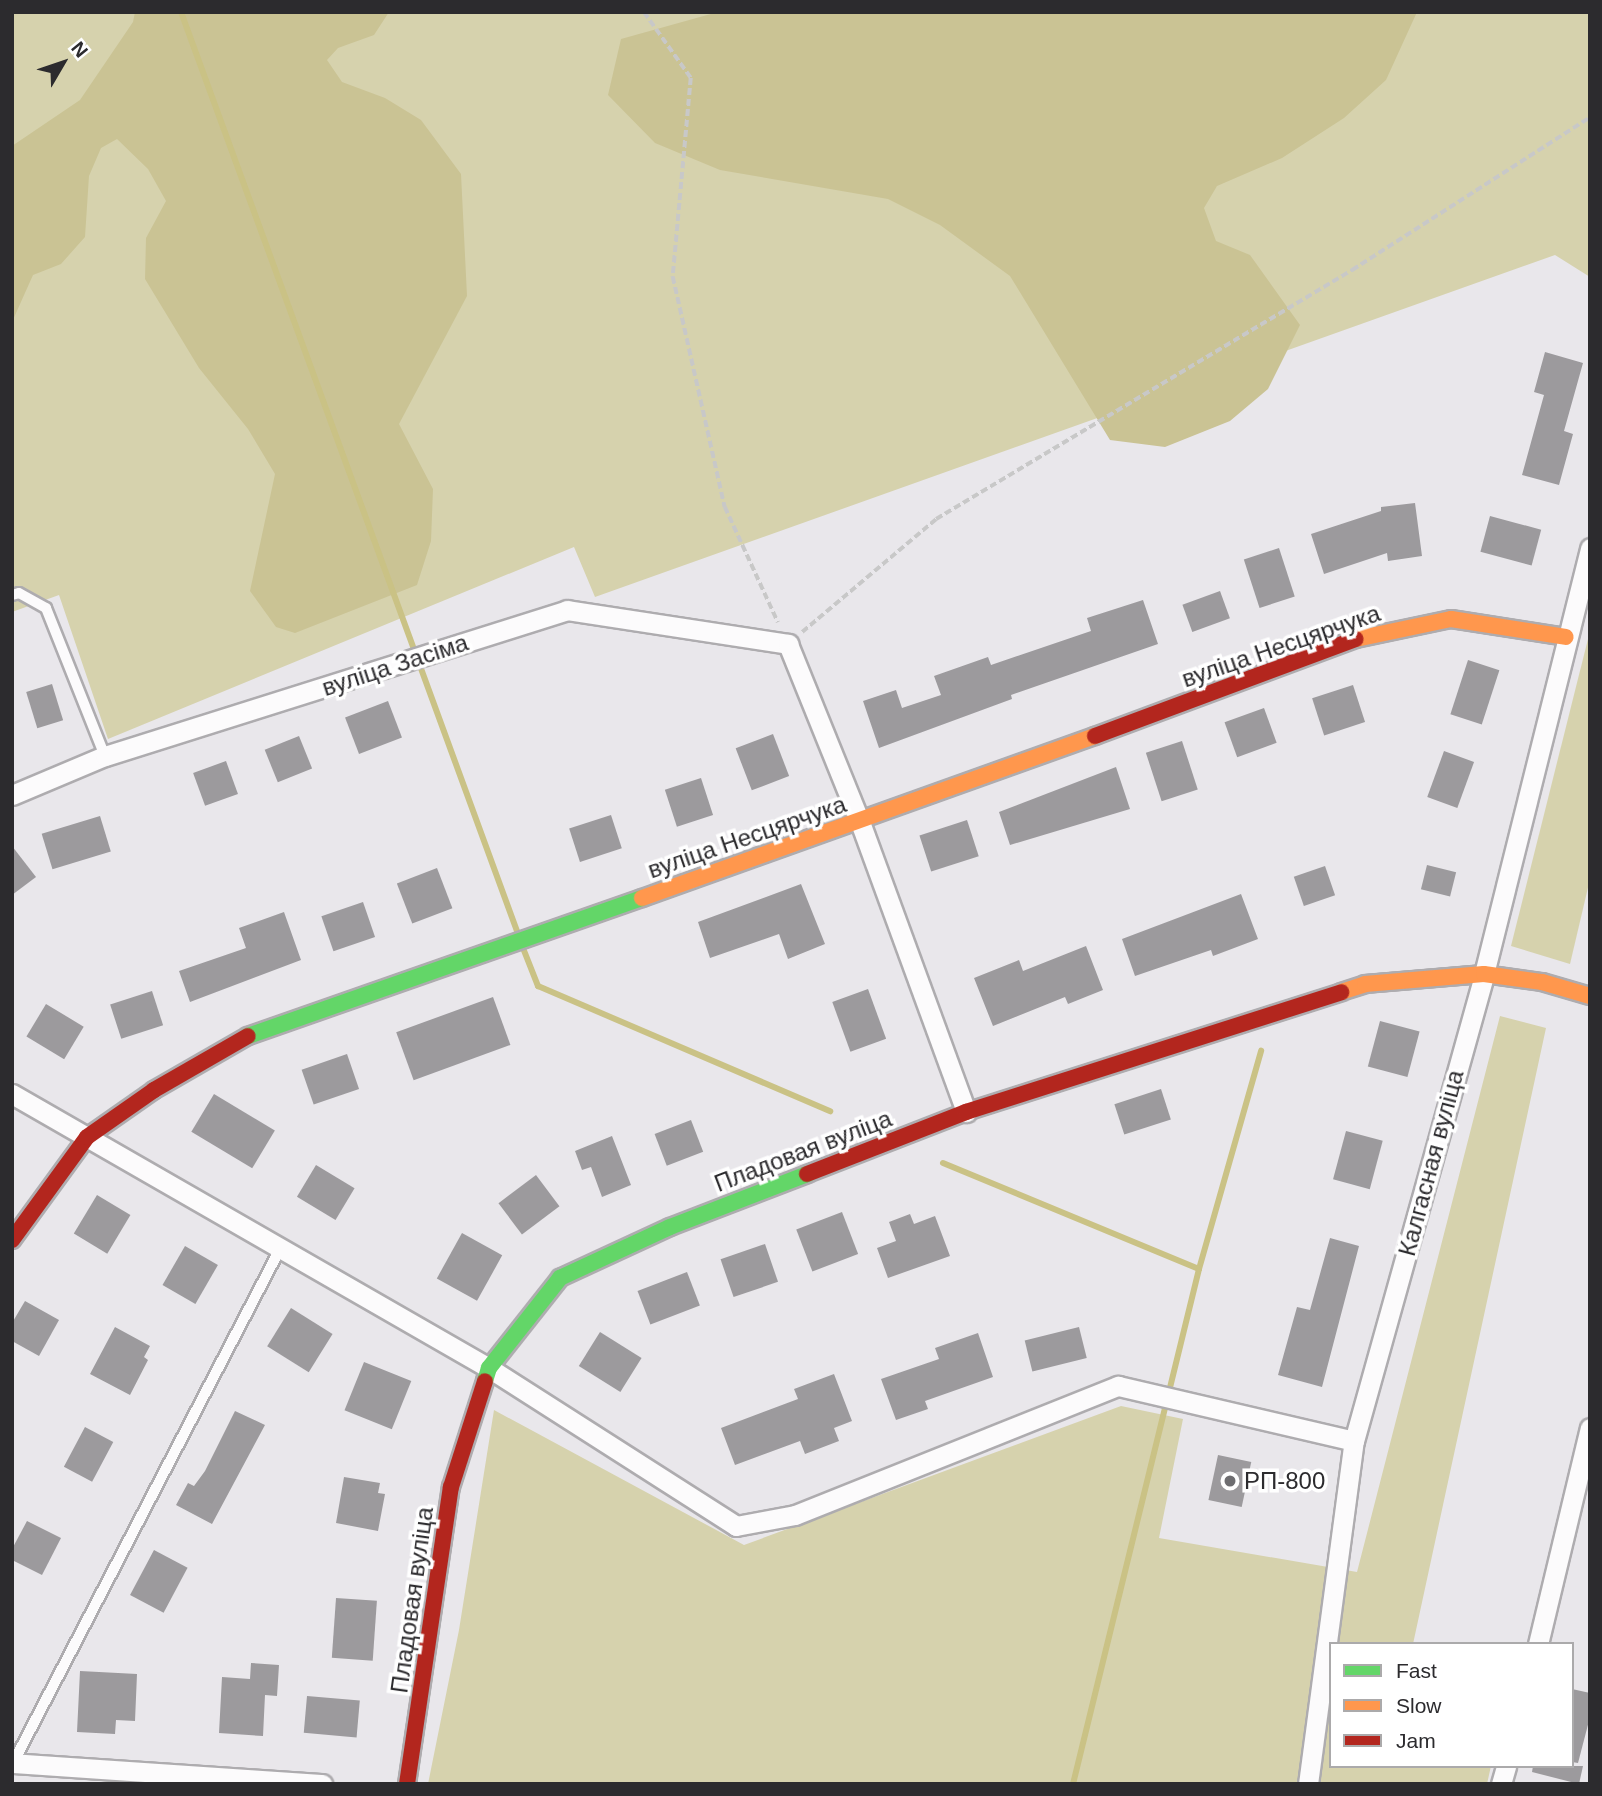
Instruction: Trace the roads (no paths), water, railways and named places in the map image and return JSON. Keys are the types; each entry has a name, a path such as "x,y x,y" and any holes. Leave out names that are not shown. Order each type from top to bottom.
{"street":[{"name":"Калгасная вуліца","path":"1308,1784 1354,1441 1484,974 1590,548"},
{"name":"вуліца Засіма","path":"12,795 105,756 567,610 788,644 860,822"},
{"name":"вуліца Несцярчука","path":"12,1240 87,1137 154,1090 247,1036 860,822 1363,637 1451,619 1566,638"},
{"path":"860,822 966,1112"},
{"name":"Пладовая вуліца","path":"407,1784 452,1487 489,1368 560,1278 670,1227 966,1112 1365,984 1484,974 1542,982 1590,996"},
{"path":"12,1094 489,1368 736,1526 795,1515 1118,1386 1354,1441"},
{"path":"1538,1642 1590,1428"},
{"path":"13,1763 322,1784"}],"lane":[{"path":"12,595 19,593 46,608 105,756"},
{"path":"13,1763 279,1249"}],"waterway":[{"path":"181,12 518,934"},
{"path":"523,948 538,986 830,1111"},
{"path":"1073,1784 1199,1269 1261,1051"},
{"path":"943,1163 1199,1269"}],"place":[{"name":"РП-800","path":"1230,1481"}]}
